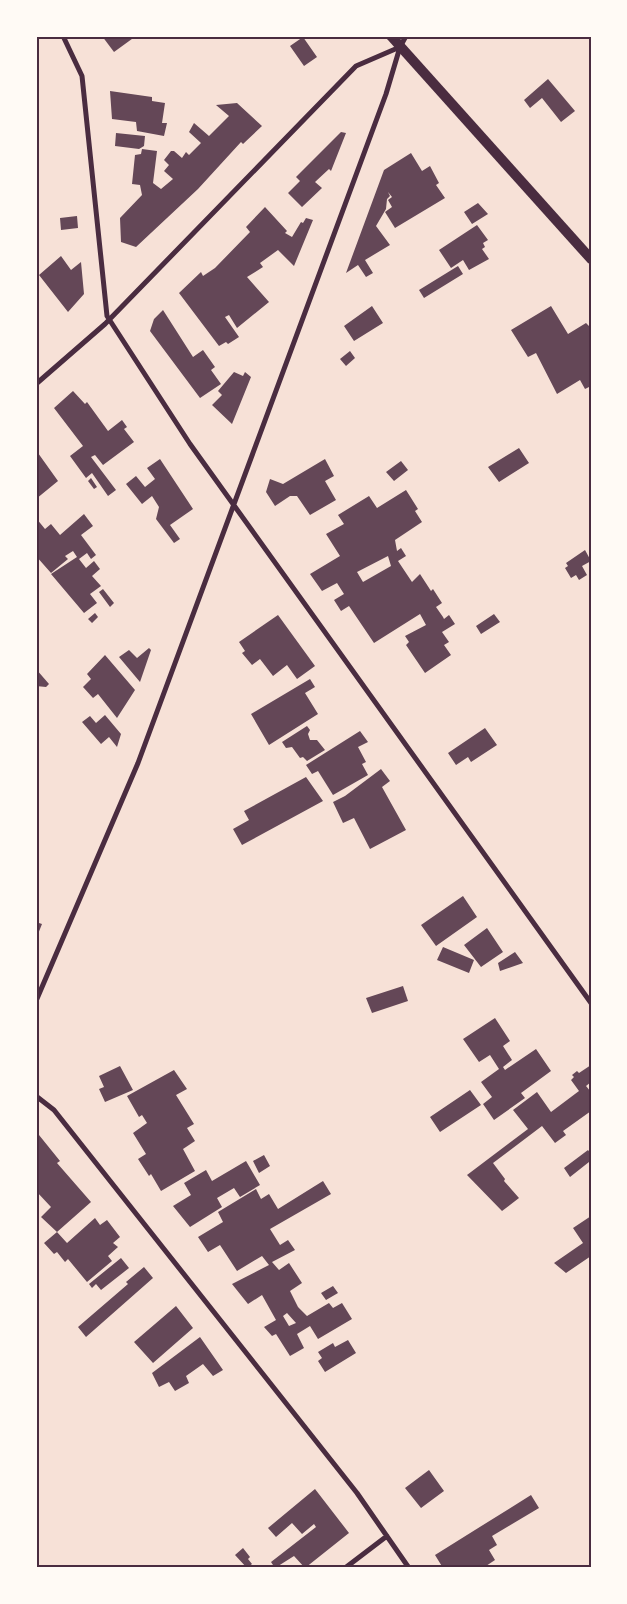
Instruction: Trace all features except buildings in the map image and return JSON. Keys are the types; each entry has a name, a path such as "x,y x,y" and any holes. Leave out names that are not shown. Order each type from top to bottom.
{"main road":[{"path":"391,36 591,259"}],"street":[{"path":"63,36 82,76 106,306 110,319 190,444 591,1003"},
{"path":"36,1001 138,763 382,104 400,46 406,36"},
{"path":"36,384 110,319 356,66 400,46"},
{"path":"36,1096 60,1118 350,1485 408,1568"},
{"path":"345,1568 387,1536"}]}
